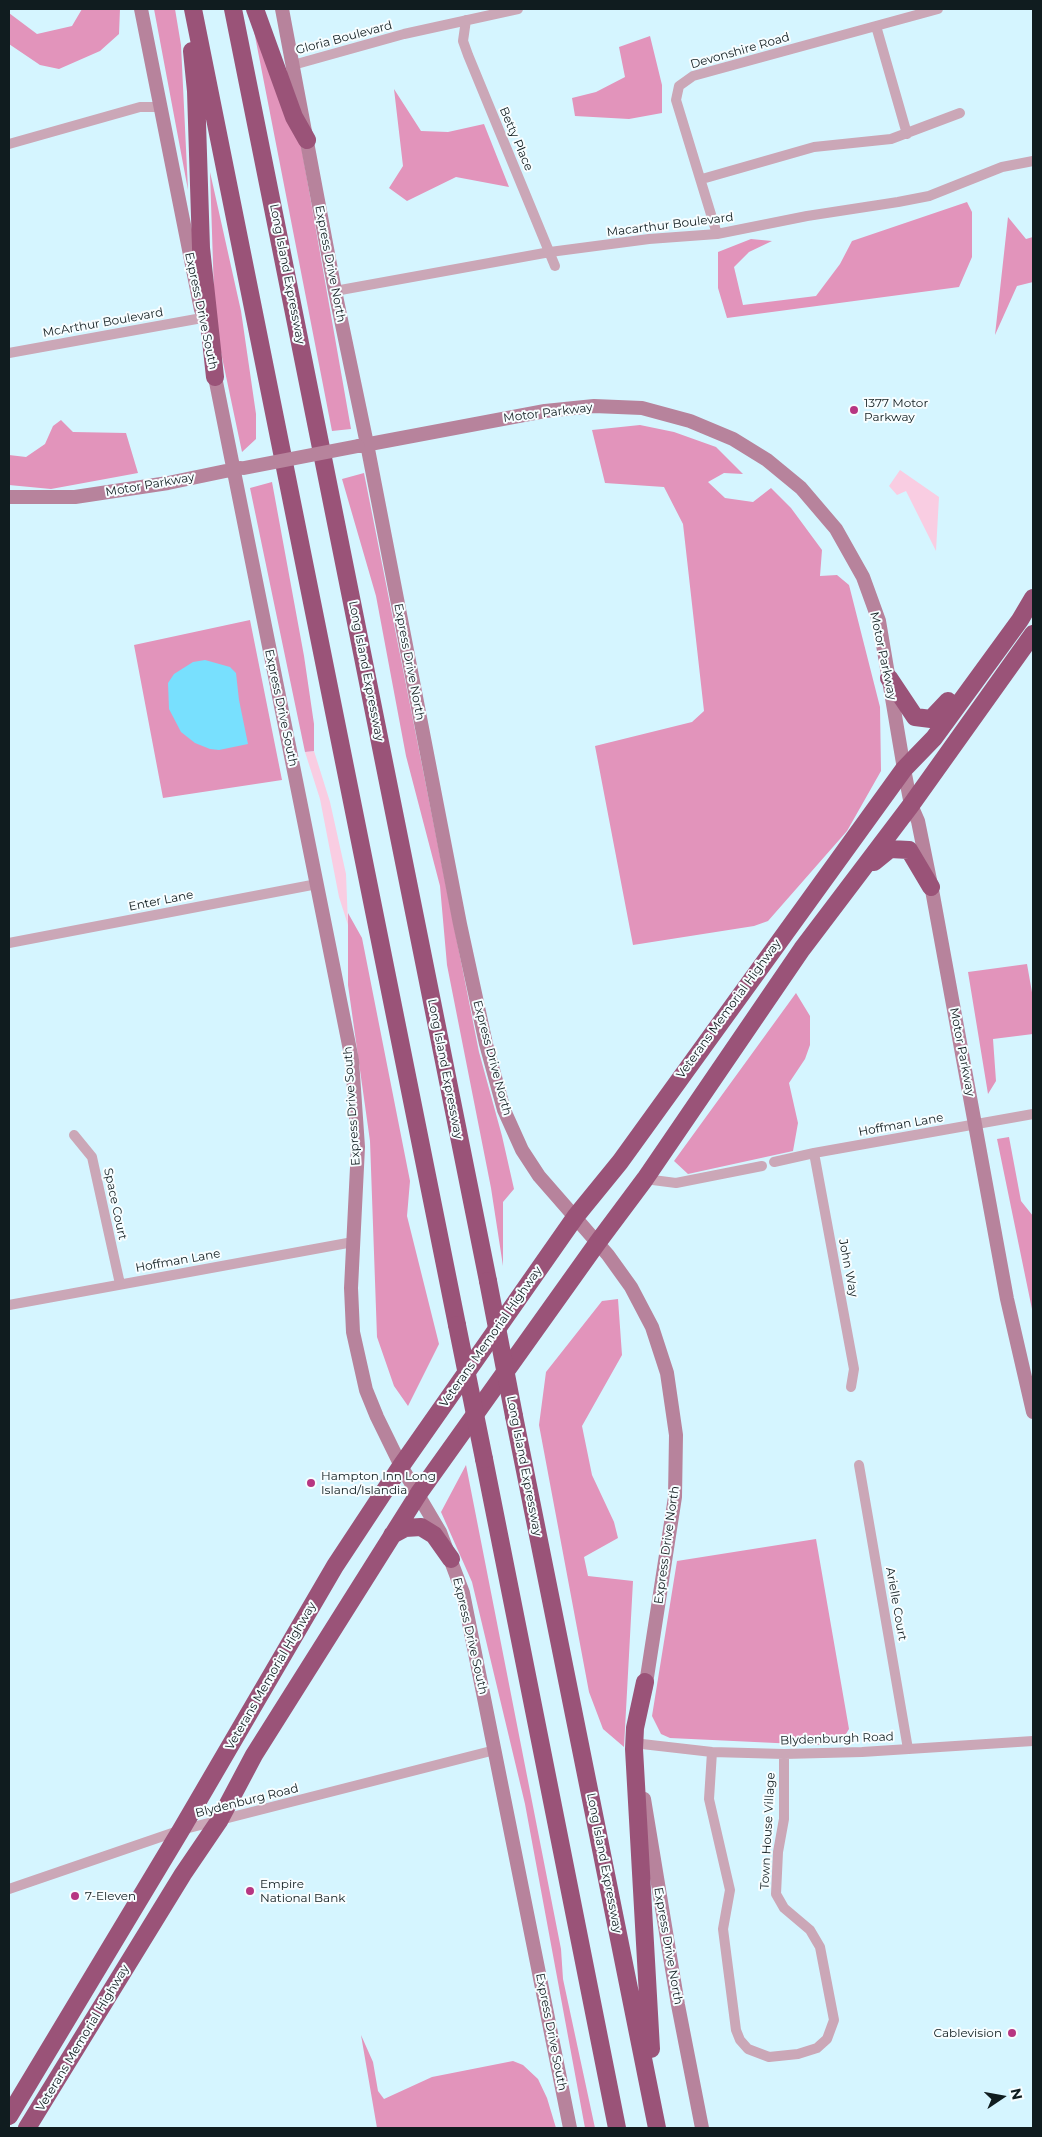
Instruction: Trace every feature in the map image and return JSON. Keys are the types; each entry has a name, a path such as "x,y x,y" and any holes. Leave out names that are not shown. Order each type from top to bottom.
{"highway":[{"path":"187,9 196,91 201,248 215,377"},
{"path":"193,9 617,2128"},
{"name":"Long Island Expressway","path":"233,9 657,2128"},
{"path":"255,9 294,117 306,140"},
{"name":"Veterans Memorial Highway","path":"9,2116 181,1830 335,1566 401,1466 576,1216 620,1162 904,769 934,738 1033,598"},
{"name":"Veterans Memorial Highway","path":"27,2128 178,1881 219,1821 254,1755 419,1493 598,1242 645,1180 829,913 911,805 1033,634"},
{"path":"889,678 911,714 922,719 931,719 936,716 965,682 997,650"},
{"path":"829,913 882,854 890,849 909,850 931,888"},
{"path":"392,1535 405,1528 421,1527 434,1535 451,1559"},
{"path":"645,1682 635,1728 635,1772 642,1864 650,2034 662,2128"}],"main road":[{"name":"Express Drive South","path":"141,9 202,318 239,469 352,1060 358,1147 351,1288 353,1332 366,1390 376,1417 401,1466 419,1493 440,1532 467,1608 570,2128"},
{"name":"Express Drive North","path":"282,9 363,445 460,924 486,1044 504,1110 522,1150 539,1176 598,1242 631,1287 652,1327 667,1373 676,1422 677,1473 673,1518 645,1682 642,1744 648,1827 702,2128"},
{"name":"Motor Parkway","path":"9,497 74,497 116,492 545,411 594,406 642,408 690,421 733,439 766,460 801,488 836,529 862,577 879,621 911,805 918,821 1010,1313 1033,1412"}],"street":[{"name":"Gloria Boulevard","path":"293,65 466,20 518,9"},
{"name":"Devonshire Road","path":"717,234 702,179 676,100 679,86 692,76 938,9"},
{"name":"Betty Place","path":"466,20 463,41 468,55 555,266"},
{"path":"876,26 907,134"},
{"path":"9,144 140,107 160,106"},
{"path":"702,179 814,148 891,139 960,113"},
{"name":"Macarthur Boulevard","path":"335,291 550,252 649,239 717,234 807,216 929,196 1002,166 1033,161"},
{"name":"McArthur Boulevard","path":"9,353 202,318"},
{"name":"Enter Lane","path":"9,943 317,884"},
{"name":"Hoffman Lane","path":"774,1162 814,1153 1033,1114"},
{"name":"Space Court","path":"74,1135 92,1157 120,1284"},
{"name":"John Way","path":"814,1153 854,1369 851,1387"},
{"path":"645,1180 676,1183 762,1166"},
{"name":"Hoffman Lane","path":"9,1305 353,1242"},
{"name":"Arielle Court","path":"859,1465 908,1748"},
{"name":"Blydenburgh Road","path":"642,1744 712,1752 784,1754 1033,1741"},
{"name":"Blydenburg Road","path":"9,1889 181,1830 495,1750"},
{"name":"Town House Village","path":"712,1752 709,1799 730,1890 723,1929 736,2030 740,2040 748,2049 769,2057 798,2054 817,2048 827,2039 834,2020 820,1947 810,1930 784,1908 776,1894 778,1852 784,1819 784,1754"}],"shaded area":[{"path":"82,9 120,9 119,34 100,51 59,69 40,65 9,44 9,13 37,34 72,26"},
{"path":"154,9 175,9 181,45 188,190"},
{"path":"254,31 300,139 351,429 332,431"},
{"path":"650,36 662,85 662,113 629,119 575,116 572,98 596,92 625,77 619,47"},
{"path":"394,89 421,131 448,132 484,124 509,187 456,177 407,201 389,188 403,166"},
{"path":"210,172 241,311 256,414 256,439 242,452 215,324"},
{"path":"967,202 972,212 972,257 959,287 727,318 718,288 718,252 751,239 772,241 749,252 734,267 743,305 816,296 840,264 852,241"},
{"path":"1008,217 1026,239 1033,237 1033,282 1017,286 995,335"},
{"path":"61,420 73,432 126,433 138,473 51,489 9,485 9,455 26,457 45,444 53,426"},
{"path":"640,425 674,432 716,447 743,474 724,473 708,482 725,498 753,502 771,488 791,508 822,550 820,576 837,575 849,585 880,707 881,771 847,831 768,921 754,926 633,945 595,746 692,722 704,711 683,524 664,487 605,483 592,430"},
{"path":"900,470 939,497 936,551 906,491 897,495 889,486"},
{"path":"364,473 479,1052 514,1189 503,1202 503,1266 491,1188 447,965 440,886 406,756 376,596 342,479"},
{"path":"272,482 304,656 314,724 314,751 305,752 250,488"},
{"path":"250,620 282,780 163,798 134,645"},
{"path":"314,751 330,802 346,874 348,925 339,897 320,799 305,752"},
{"path":"348,913 362,938 410,1181 407,1216 439,1344 408,1406 394,1386 377,1337 370,1141 348,985"},
{"path":"1027,964 1033,998 1033,1034 993,1039 996,1081 988,1094 968,972"},
{"path":"796,993 810,1016 810,1045 805,1059 789,1083 798,1123 793,1151 688,1174 674,1161"},
{"path":"1009,1137 1021,1201 1033,1216 1033,1314 997,1139"},
{"path":"618,1299 622,1355 582,1426 592,1475 614,1522 618,1538 584,1557 588,1576 633,1581 624,1747 603,1729 589,1692 539,1425 546,1372 602,1301"},
{"path":"466,1465 561,1949 563,1979 595,2128 585,2128 525,1804 472,1582 441,1512"},
{"path":"816,1539 849,1729 841,1742 818,1745 670,1738 661,1734 652,1716 677,1561"},
{"path":"361,2035 373,2062 378,2091 384,2099 432,2077 513,2061 523,2065 538,2079 547,2098 556,2128 377,2128"}],"water":[{"path":"205,660 230,667 236,673 239,700 248,744 219,750 210,749 195,743 181,732 169,709 168,683 174,674 193,662"}],"place":[{"name":"1377 Motor Parkway","path":"854,410"},
{"name":"Hampton Inn Long Island/Islandia","path":"311,1483"},
{"name":"Empire National Bank","path":"250,1891"},
{"name":"7-Eleven","path":"75,1896"},
{"name":"Cablevision","path":"1012,2033"}]}
